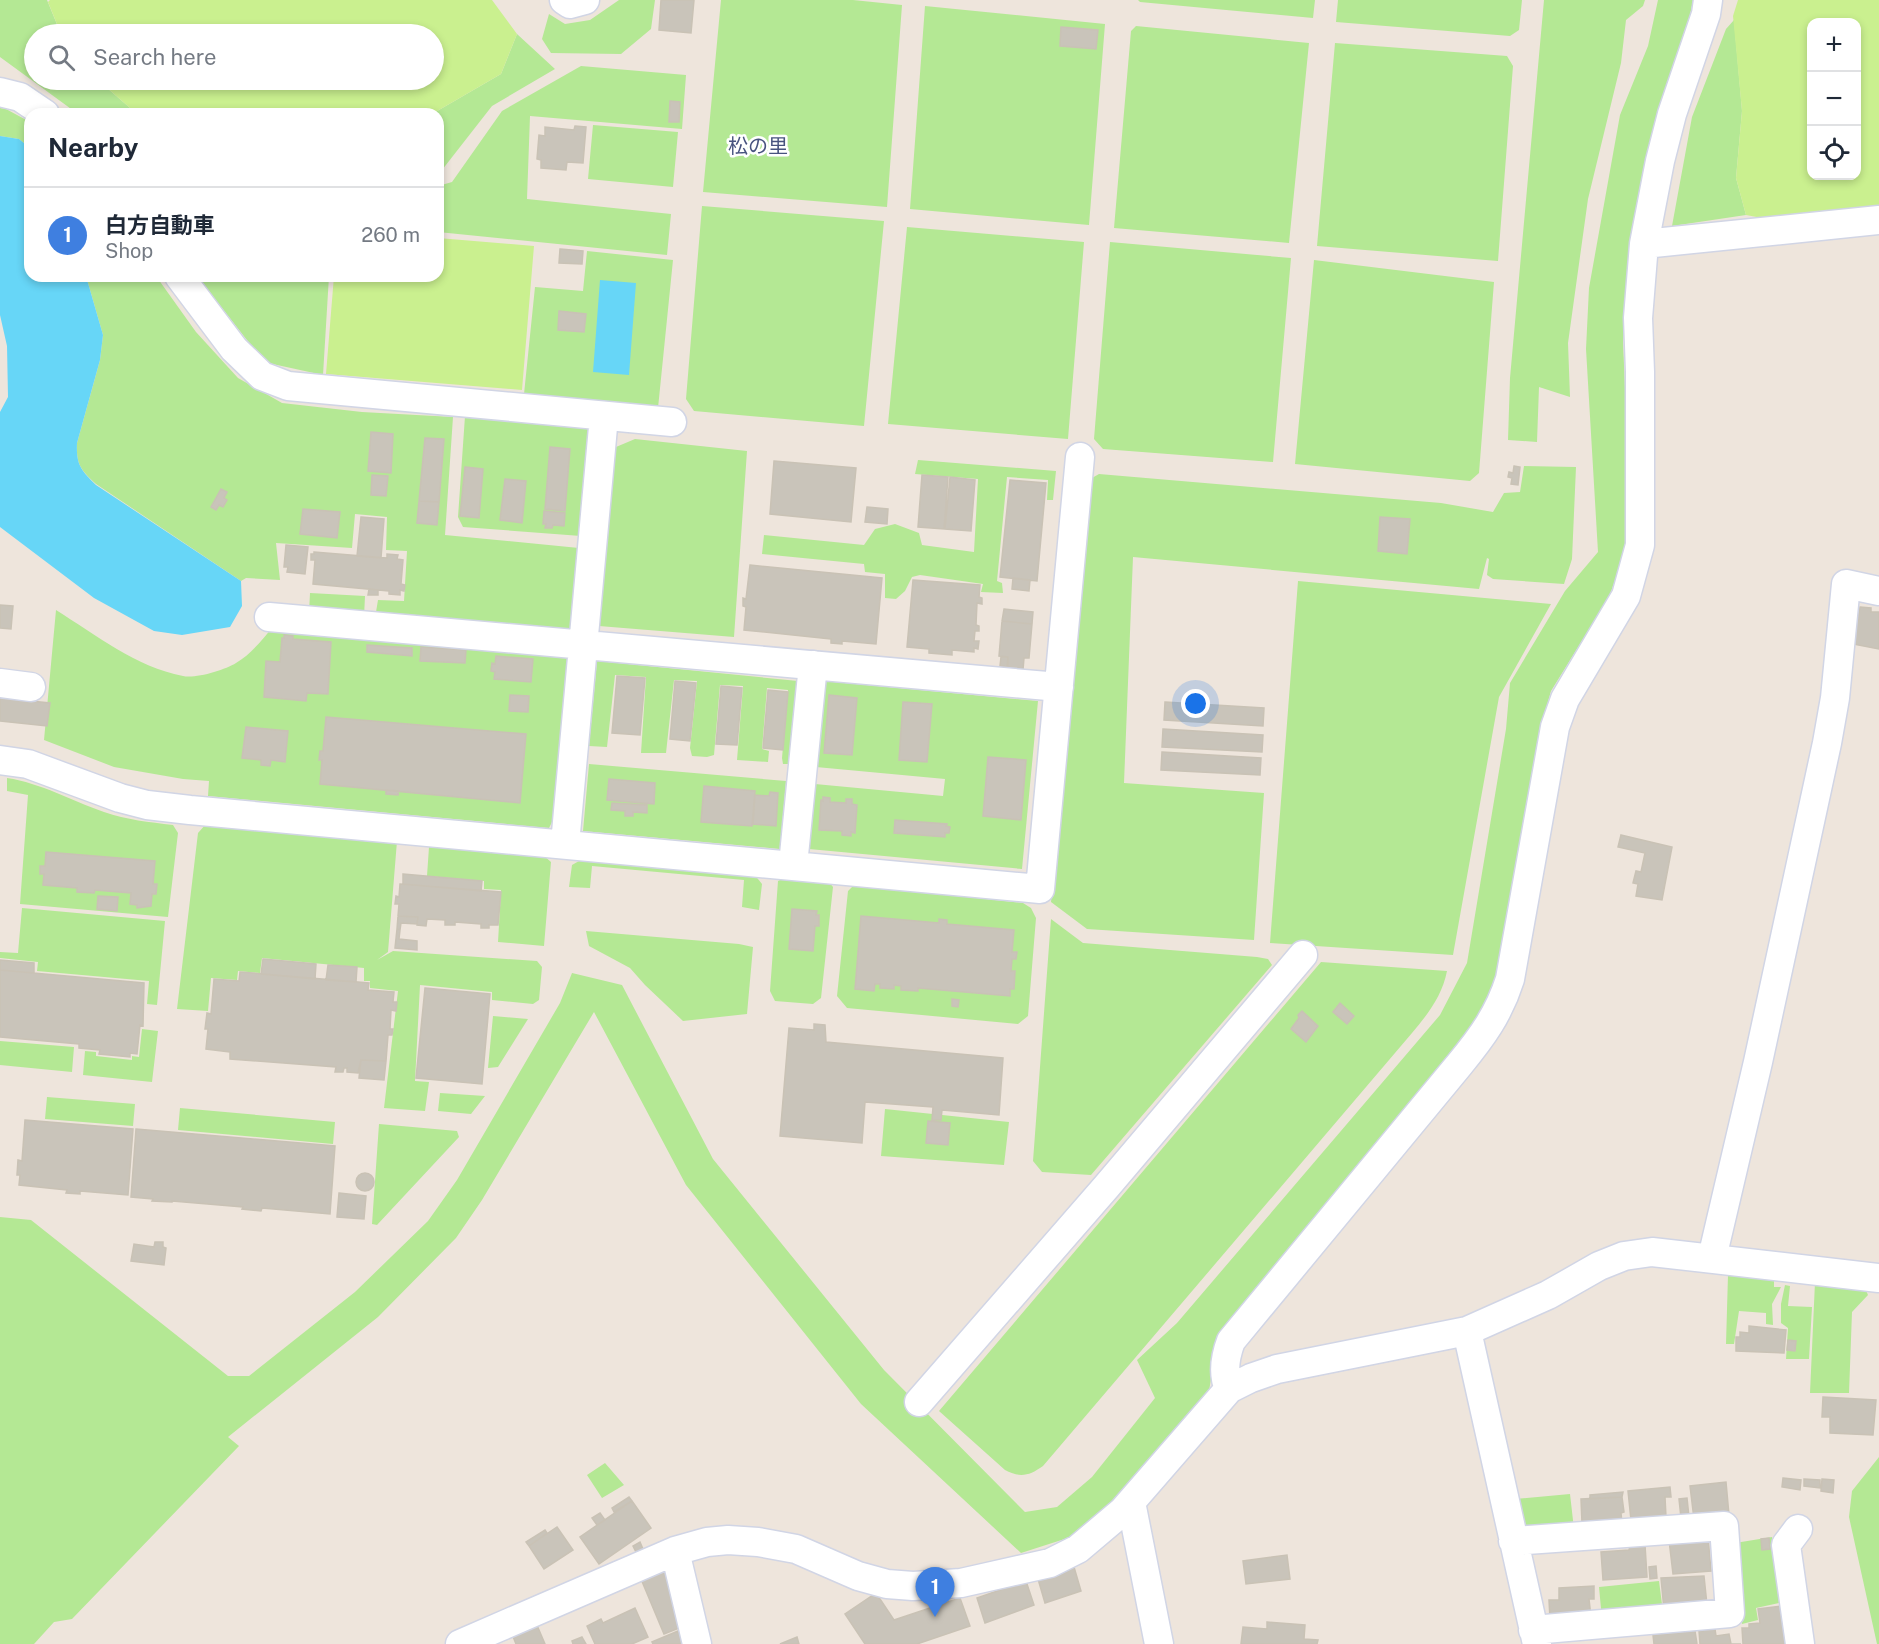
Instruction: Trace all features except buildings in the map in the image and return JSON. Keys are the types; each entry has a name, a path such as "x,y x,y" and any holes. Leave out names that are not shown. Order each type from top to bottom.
{"street":[{"path":"564,0 570,4 585,0"},
{"path":"1229,1389 1225,1380 1225,1368 1231,1341 1483,1036 1502,1004 1510,979 1555,727 1564,699 1626,596 1640,545 1642,478 1638,318 1644,244 1660,161 1670,123 1706,14 1708,0"},
{"path":"0,92 20,97 36,108"},
{"path":"1644,244 1879,220"},
{"path":"184,282 234,349 262,376 288,386 672,423"},
{"path":"565,844 604,416"},
{"path":"0,760 28,764 120,798 147,805 1040,889 1080,457"},
{"path":"1712,1258 1758,1062 1827,743 1835,698 1846,584 1879,591"},
{"path":"269,617 1059,687"},
{"path":"793,865 813,665"},
{"path":"0,683 31,687"},
{"path":"919,1402 1115,1177 1303,955"},
{"path":"460,1644 675,1551 707,1542 728,1540 758,1542 796,1549 850,1573 887,1584 913,1586 962,1583 1050,1563 1078,1549 1131,1502 1229,1389 1277,1369 1467,1331 1548,1295 1599,1266 1624,1256 1652,1252 1879,1278"},
{"path":"1467,1331 1513,1541 1535,1637 1730,1613 1724,1526 1513,1541"},
{"path":"1131,1502 1159,1644"},
{"path":"1798,1529 1786,1545 1800,1644"},
{"path":"675,1551 698,1644"}],"green space":[{"path":"0,0 47,0 57,24 24,24 24,75 0,57"},
{"path":"50,0 492,0 517,34 501,74 442,108 130,108 109,90 444,90 444,24 57,24 48,2"},
{"path":"619,0 655,0 651,29 621,54 551,53 542,39 549,14 565,24 590,20"},
{"path":"721,0 853,0 902,5 887,207 703,192"},
{"path":"1138,0 1315,0 1313,18"},
{"path":"1338,0 1522,0 1519,30 1510,36 1336,22"},
{"path":"1544,0 1645,0 1643,6 1626,20 1621,63 1588,199 1568,343 1570,397 1539,387 1537,442 1508,440 1510,378"},
{"path":"1658,0 1693,0 1684,46 1631,238 1623,342 1630,505 1626,550 1609,597 1551,691 1544,716 1498,970 1483,1012 1218,1337 1209,1391 1173,1436 1102,1514 1074,1536 1021,1553 861,1404 686,1185 594,1012 482,1200 456,1238 378,1317 228,1437 239,1446 72,1619 54,1622 34,1644 0,1644 0,1217 31,1220 228,1376 249,1376 355,1292 428,1221 457,1180 560,1003 572,973 622,985 713,1159 884,1370 1025,1512 1057,1507 1092,1477 1155,1398 1137,1360 1177,1323 1440,1015 1467,963 1506,729 1510,683 1565,591 1598,552 1586,349 1589,288 1620,115 1648,46"},
{"path":"1738,0 1879,0 1879,205 1762,218 1746,215 1736,178 1742,111 1733,16"},
{"path":"925,6 1105,24 1089,225 910,209"},
{"path":"1734,20 1742,111 1736,178 1746,215 1672,226 1692,117 1726,29"},
{"path":"1136,26 1309,43 1289,243 1114,228 1131,31"},
{"path":"517,34 555,69 492,106 444,167 442,108 501,74"},
{"path":"1335,43 1507,56 1513,66 1498,261 1317,246"},
{"path":"581,66 686,75 682,129 530,116 527,199 671,214 667,255 444,233 444,184 452,182 502,111"},
{"path":"45,90 109,90 130,108 70,108"},
{"path":"0,108 24,119 24,143 19,139 0,136"},
{"path":"593,125 678,132 673,187 588,179"},
{"path":"702,206 884,221 864,426 694,411 686,399"},
{"path":"907,227 1084,242 1068,439 888,424"},
{"path":"444,238 534,246 522,390 326,374 334,282 444,282"},
{"path":"1110,242 1291,258 1273,462 1103,449 1094,439"},
{"path":"587,251 673,260 658,408 524,394 535,287 583,291"},
{"path":"1314,260 1494,282 1479,473 1470,481 1295,464"},
{"path":"88,282 160,282 196,332 238,378 282,403 362,412 453,417 445,535 579,548 573,630 567,635 375,618 378,600 404,601 407,551 386,550 387,517 355,514 352,548 276,543 280,580 246,578 241,581 96,484 80,467 77,443 100,360 103,335"},
{"path":"202,282 329,282 323,375 268,363 250,344"},
{"path":"465,416 582,426 591,432 581,536 463,527 458,517"},
{"path":"635,439 747,451 734,637 599,626 616,447"},
{"path":"918,460 1056,471 1053,500 1047,500 1048,480 1007,477 997,581 1002,583 1003,593 981,592 983,584 920,575 912,577 905,591 896,599 885,598 885,574 865,572 864,564 762,554 764,535 864,545 875,529 895,524 919,533 922,545 974,552 978,479 915,474"},
{"path":"1524,466 1576,467 1572,559 1564,584 1493,579 1487,575 1489,559 1487,558 1479,589 1133,557 1124,783 1264,793 1254,940 1087,929 1051,902 1092,478 1099,474 1441,503 1493,512 1504,493 1520,492"},
{"path":"1298,581 1551,604 1499,697 1453,955 1270,943"},
{"path":"310,593 365,596 364,617 309,613"},
{"path":"56,610 133,658 166,672 188,677 210,673 236,663 251,652 272,628 568,656 554,818 549,828 208,796 209,781 183,779 114,767 44,740"},
{"path":"597,661 798,681 792,764 783,764 782,758 788,690 767,688 762,749 769,751 768,762 737,760 743,686 720,685 714,755 692,756 690,748 697,681 674,680 666,753 641,753 646,677 615,675 607,747 589,746"},
{"path":"823,681 1038,701 1022,869 809,849 815,784 943,796 945,779 816,767"},
{"path":"589,764 786,781 780,849 583,831"},
{"path":"7,778 44,788 113,815 173,825 178,833 168,917 20,904 28,795 7,791"},
{"path":"206,824 397,841 388,952 377,960 393,951 537,961 542,967 539,1000 533,1004 492,1000 492,992 420,985 415,1081 429,1082 425,1111 384,1108 398,991 370,988 370,981 364,981 364,968 262,958 260,973 238,971 237,980 211,978 208,1011 177,1009 198,833"},
{"path":"429,847 543,855 551,862 544,946 498,942 501,890 484,889 484,881 427,876"},
{"path":"586,857 754,874 762,884 759,910 742,907 744,880 592,866 590,888 569,887 572,865"},
{"path":"784,878 829,882 833,887 821,998 813,1004 775,1001 770,991 778,881"},
{"path":"854,885 1023,903 1031,908 1036,918 1028,1016 1018,1024 847,1008 837,996 848,891"},
{"path":"22,908 165,921 157,1005 147,1004 149,981 37,971 38,962 0,958 0,952 18,953"},
{"path":"1051,919 1083,943 1257,957 1268,959 1272,965 1091,1175 1042,1172 1033,1161"},
{"path":"586,931 753,947 747,1014 683,1021 630,968 589,946"},
{"path":"1321,962 1447,971 1438,997 1418,1026 1043,1466 1024,1475 1005,1470 939,1411"},
{"path":"493,1016 528,1019 498,1067 488,1068"},
{"path":"142,1029 158,1031 152,1082 83,1075 85,1051 96,1052 96,1056 132,1060 132,1056 139,1057"},
{"path":"0,1041 74,1047 72,1072 0,1065"},
{"path":"440,1093 485,1096 471,1114 438,1111"},
{"path":"47,1097 135,1104 133,1126 45,1119"},
{"path":"180,1108 335,1122 333,1144 178,1130"},
{"path":"885,1109 1009,1122 1004,1165 881,1156"},
{"path":"379,1124 457,1131 459,1137 377,1225 372,1224"},
{"path":"1728,1275 1774,1279 1774,1287 1781,1287 1772,1304 1773,1325 1766,1324 1766,1313 1739,1311 1734,1344 1726,1344"},
{"path":"1815,1282 1865,1288 1868,1295 1852,1312 1849,1393 1810,1393"},
{"path":"1785,1285 1790,1286 1788,1306 1812,1307 1809,1359 1786,1359 1788,1328 1781,1323 1781,1304"},
{"path":"1879,1457 1879,1644 1877,1644 1849,1517 1852,1491"},
{"path":"605,1463 624,1485 602,1498 587,1475"},
{"path":"1570,1494 1574,1529 1521,1527 1515,1499"},
{"path":"1772,1537 1779,1603 1756,1608 1758,1620 1742,1624 1735,1543"},
{"path":"1659,1581 1663,1612 1602,1619 1599,1587"}],"water":[{"path":"0,136 19,139 24,143 24,282 88,282 103,335 100,360 77,443 80,467 96,485 241,581 242,606 230,627 182,635 154,631 94,598 0,527 0,412 8,397 7,346 0,315"},
{"path":"600,280 636,283 629,375 593,372"}],"place":[{"name":"白方自動車","path":"935,1617"}],"district":[{"name":"松の里","path":"758,146"}]}
